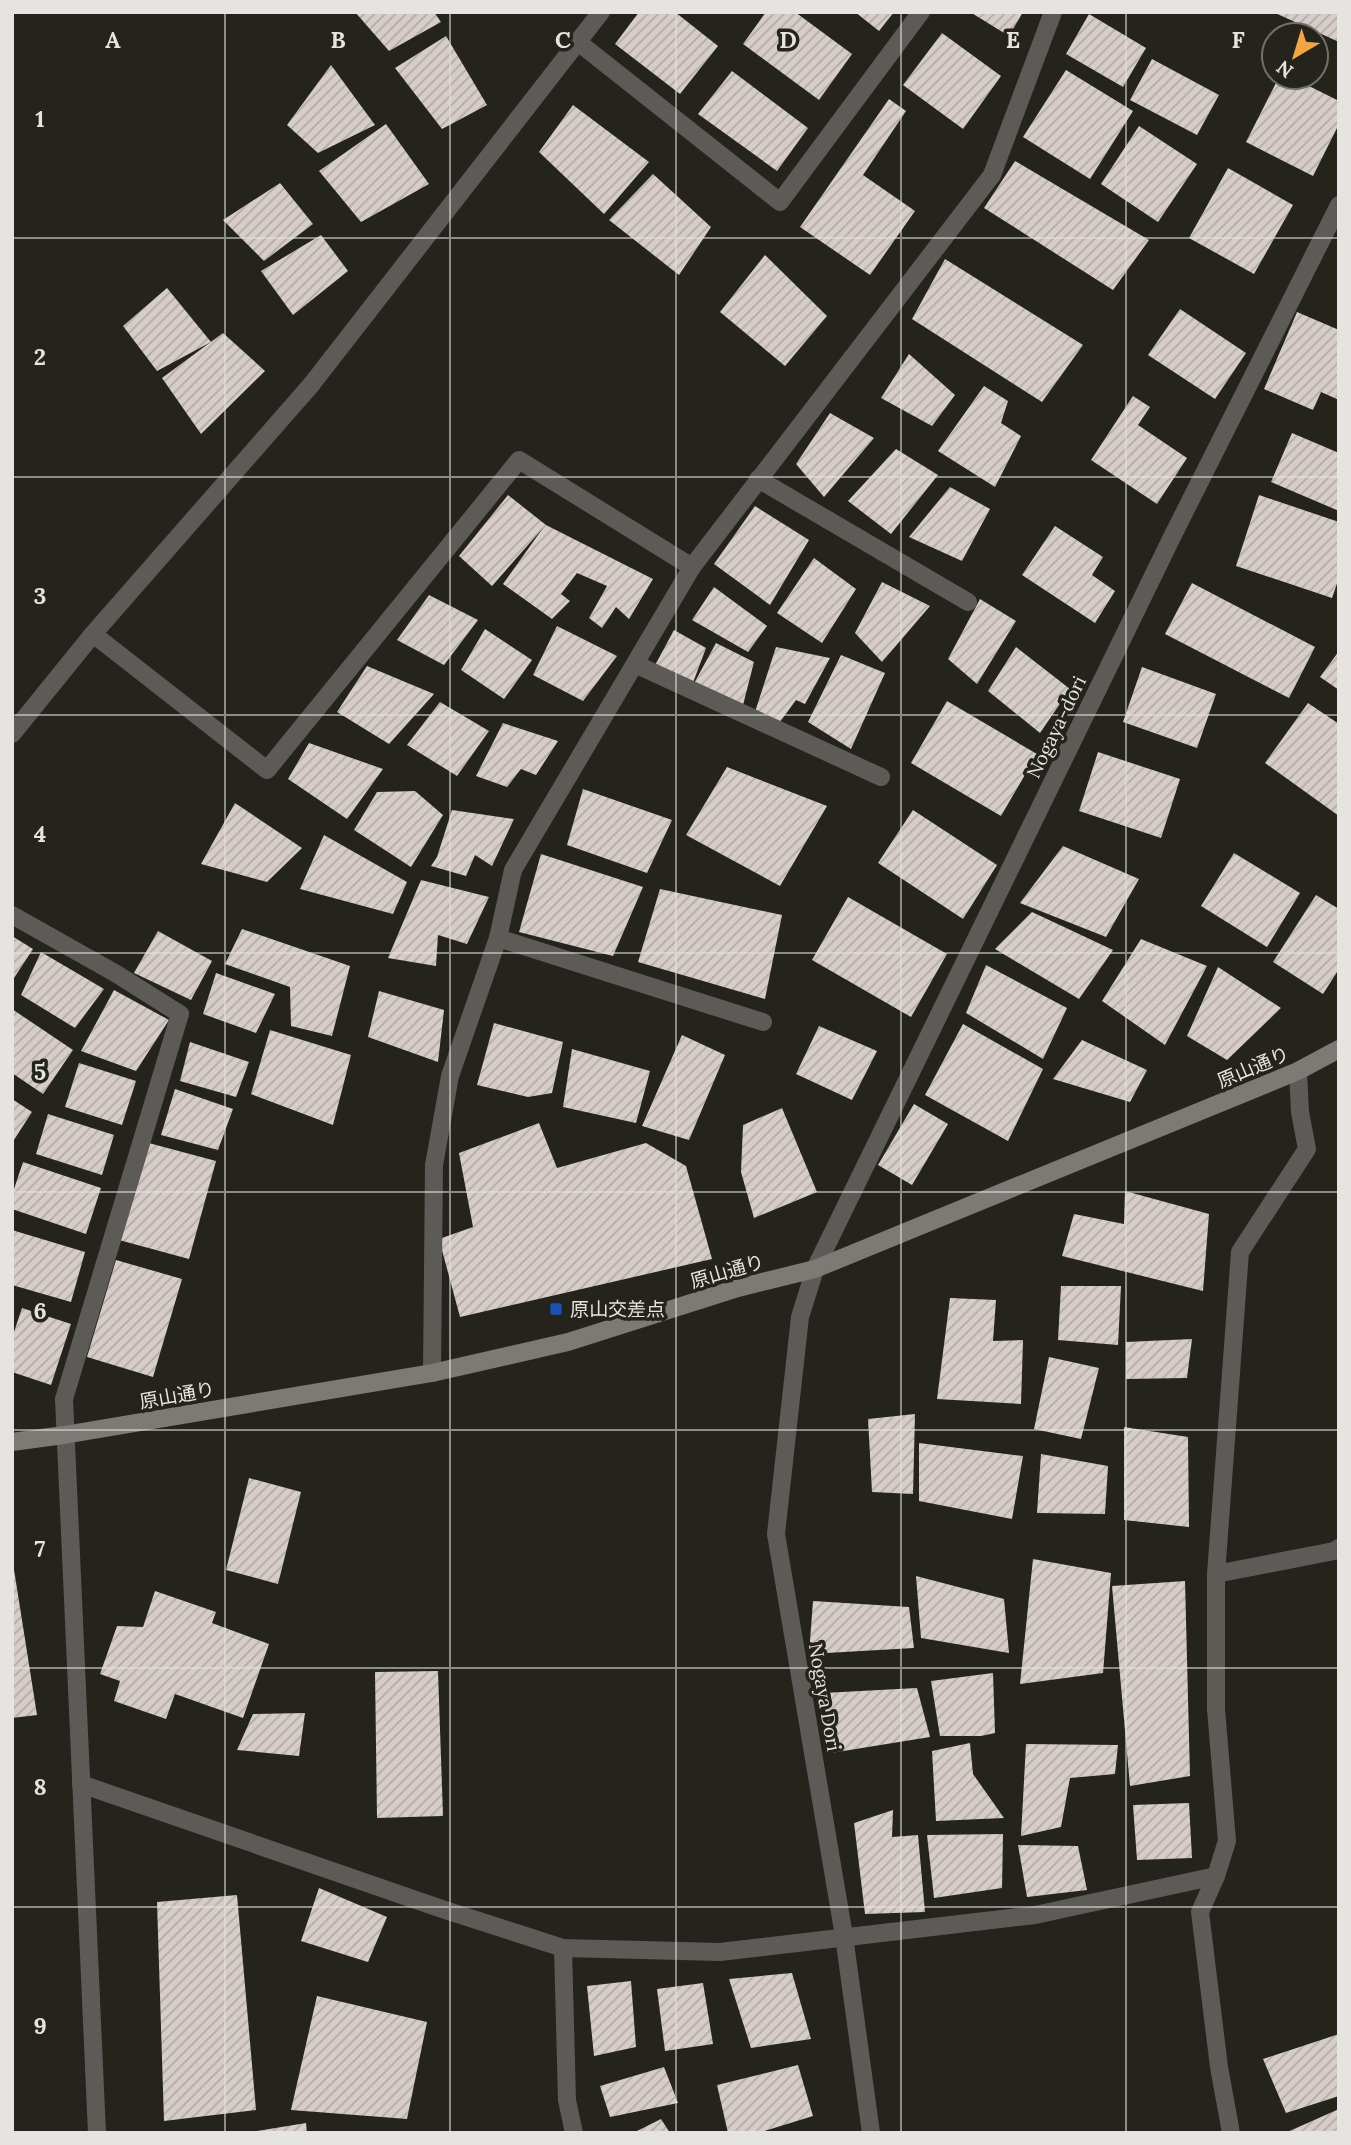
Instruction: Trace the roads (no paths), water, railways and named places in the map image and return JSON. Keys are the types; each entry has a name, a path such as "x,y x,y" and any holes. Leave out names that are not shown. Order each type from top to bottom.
{"street":[{"path":"12,734 93,634 311,385 601,12"},
{"path":"578,42 780,202 921,12"},
{"path":"432,1373 434,1165 450,1076 498,938 513,870 692,567 992,175 1053,12"},
{"name":"Nogaya-dori","path":"815,1269 1173,535 1339,205"},
{"path":"93,634 267,770 519,460 692,567"},
{"path":"758,479 968,602"},
{"path":"635,664 881,777"},
{"path":"12,915 115,973 180,1014 64,1399 97,2133"},
{"path":"498,938 763,1022"},
{"name":"原山通り","path":"12,1442 432,1373 568,1342 738,1289 815,1269 1298,1072 1339,1049"},
{"path":"1231,2133 1219,2067 1199,1912 1216,1876 1227,1841 1216,1709 1216,1574 1240,1252 1307,1149 1300,1112 1298,1072"},
{"name":"Nogaya Dori","path":"815,1269 800,1317 776,1534 844,1936 871,2133"},
{"path":"1216,1574 1339,1548"},
{"path":"81,1784 563,1948 720,1952 1035,1914 1216,1876"},
{"path":"563,1948 567,2100 575,2133"}],"place":[{"name":"原山交差点","path":"556,1309"}]}
